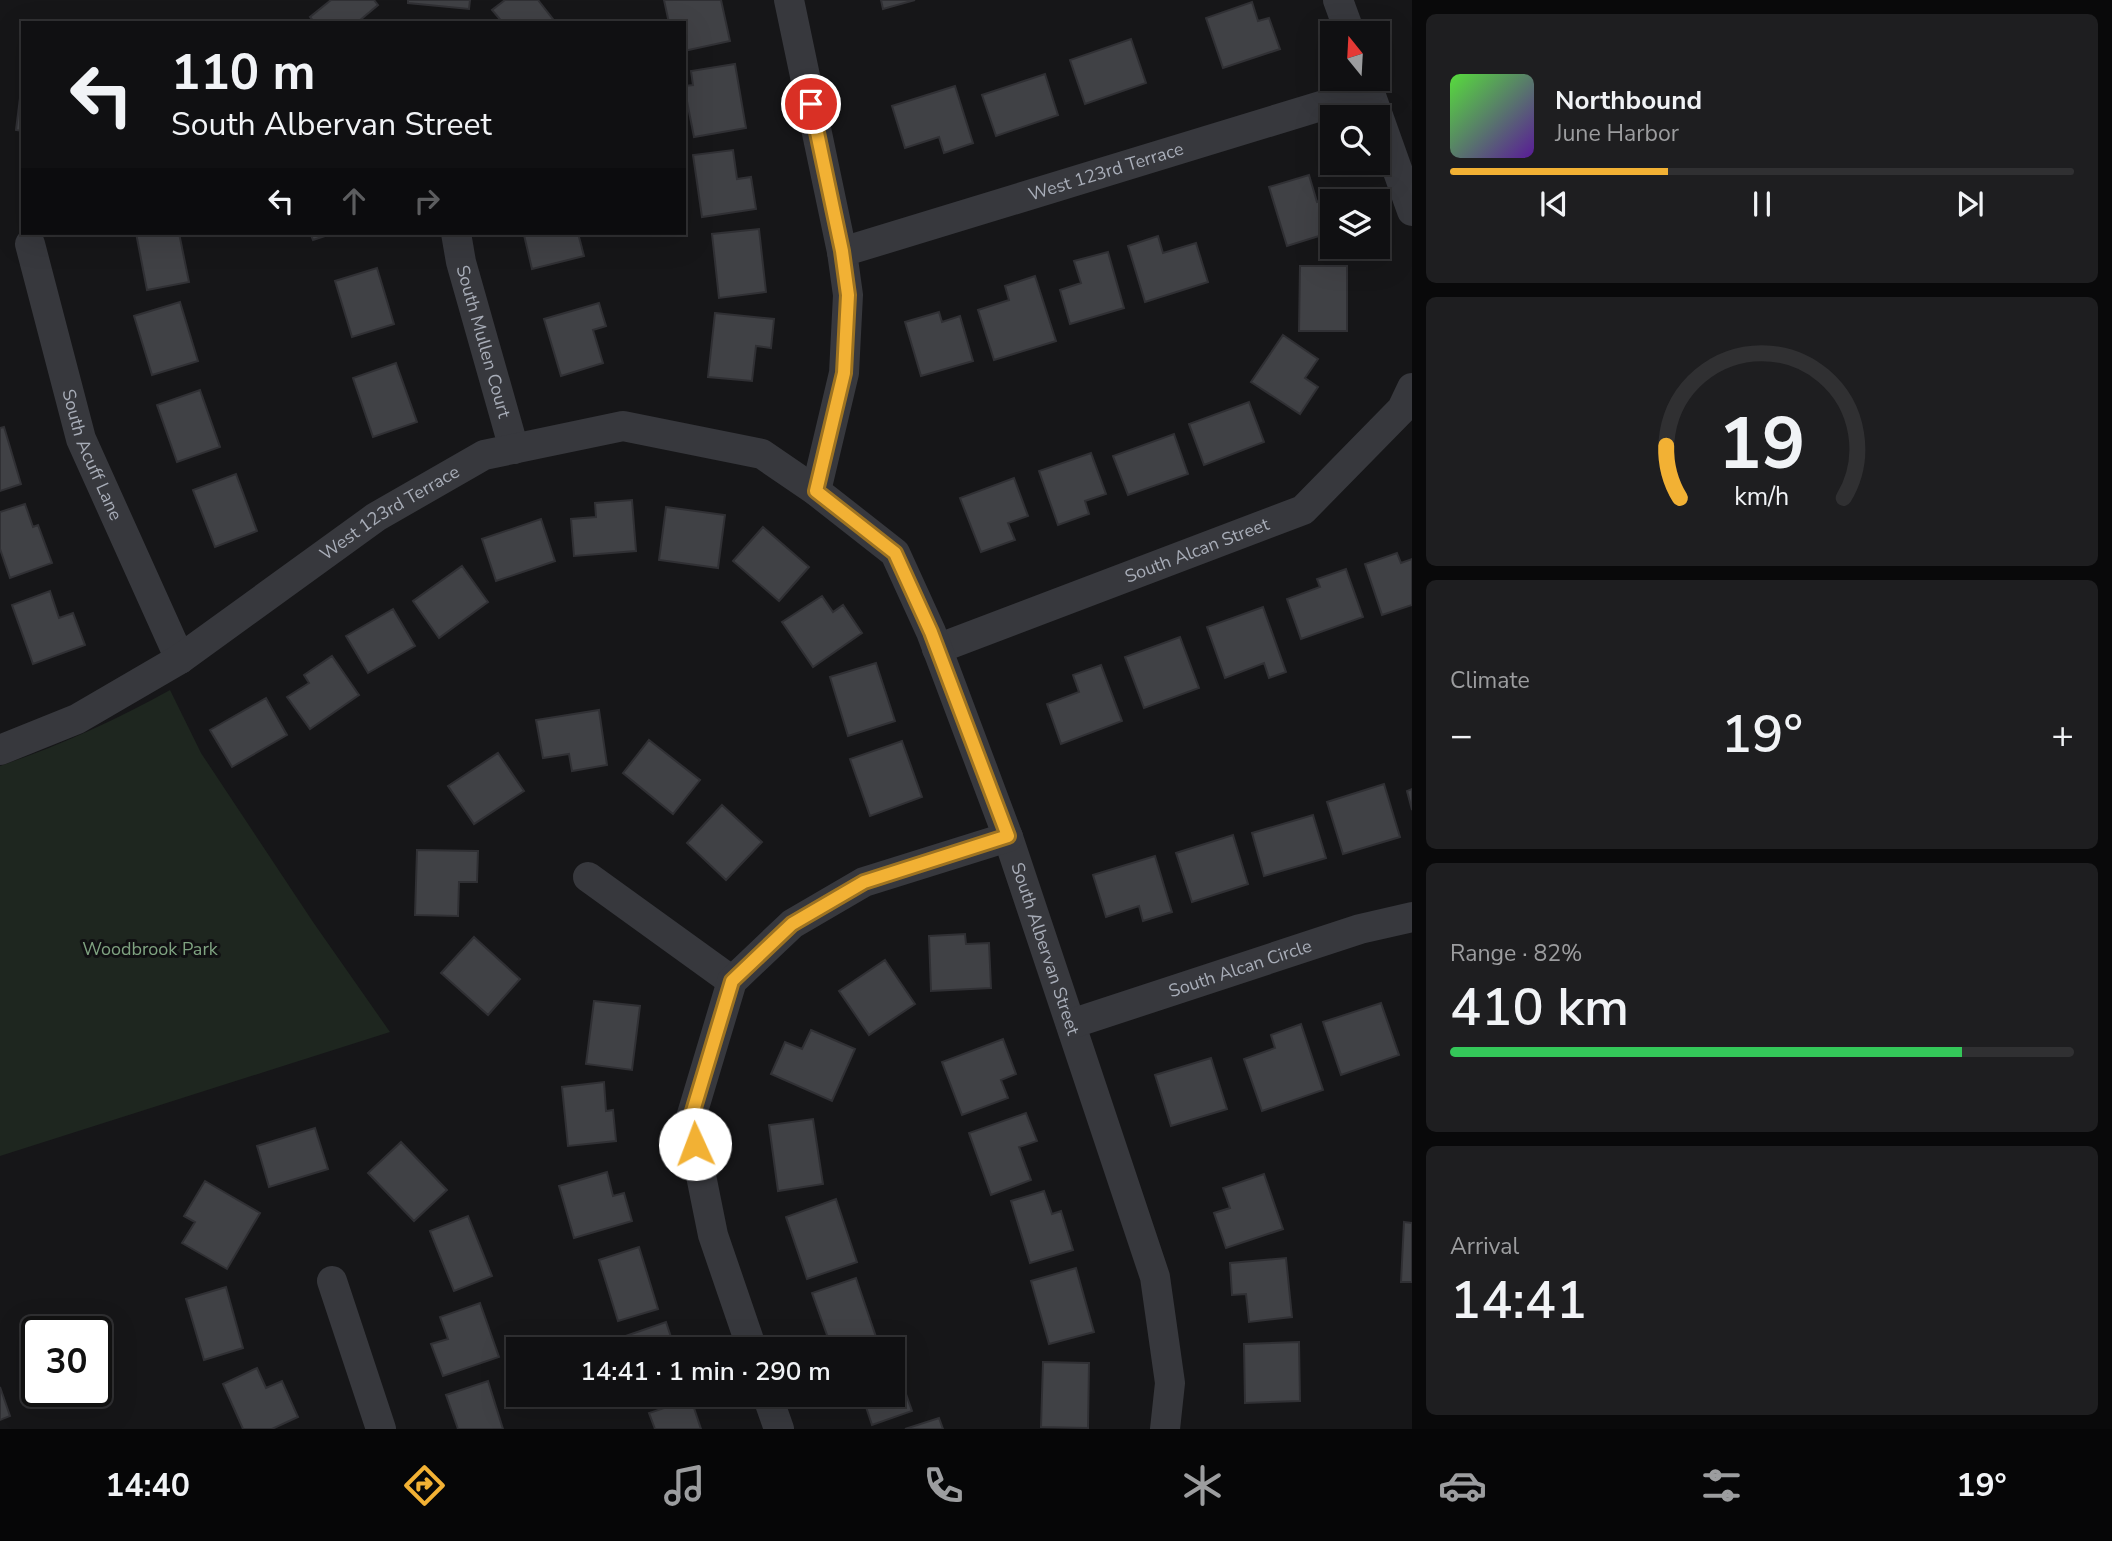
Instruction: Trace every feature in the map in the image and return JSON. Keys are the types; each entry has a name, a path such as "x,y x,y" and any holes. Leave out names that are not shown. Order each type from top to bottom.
{"street":[{"path":"789,0 842,251 848,295 844,373 816,491"},
{"path":"1338,0 1346,21"},
{"name":"West 123rd Terrace","path":"842,251 1348,91"},
{"path":"1369,91 1412,211"},
{"name":"South Mullen Court","path":"456,235 461,262 514,449"},
{"name":"South Acuff Lane","path":"30,244 81,439 180,659"},
{"name":"South Alcan Street","path":"937,649 1303,510 1409,404"},
{"name":"West 123rd Terrace","path":"0,750 77,719 180,659 376,517 484,455 623,426 762,454 816,491"},
{"name":"South Albervan Street","path":"816,491 895,553 937,649 1008,836 1155,1277 1170,1383 1165,1429"},
{"path":"748,1337 713,1235 690,1121 732,981 792,924 864,882 1008,836"},
{"path":"588,877 732,981"},
{"name":"South Alcan Circle","path":"1071,1024 1360,929 1412,917"},
{"path":"332,1281 381,1429"},
{"path":"771,1407 779,1429"}],"green space":[{"name":"Woodbrook Park","path":"170,690 201,753 390,1032 0,1156 0,766 87,732"}],"building":[{"path":"331,0 374,0 378,5 359,21 313,21 310,17"},
{"path":"408,0 470,0 469,9 408,3"},
{"path":"505,0 538,0 554,21 501,21 492,10"},
{"path":"664,0 721,0 730,41 686,51 686,21 669,21"},
{"path":"881,0 915,0 883,9"},
{"path":"1252,2 1258,21 1269,18 1280,49 1223,68 1206,18"},
{"path":"1131,39 1146,83 1085,104 1070,60"},
{"path":"735,64 746,128 694,137 686,96 686,86 693,85 691,71"},
{"path":"1045,74 1058,115 996,136 982,95"},
{"path":"955,86 973,143 944,153 939,137 905,148 892,106"},
{"path":"21,90 21,131 16,130"},
{"path":"733,150 737,179 751,177 756,209 702,217 693,155"},
{"path":"1309,175 1317,202 1320,201 1320,236 1287,246 1269,187"},
{"path":"759,229 766,292 719,298 712,234"},
{"path":"136,235 179,235 189,282 147,290"},
{"path":"311,235 328,235 313,240"},
{"path":"524,235 579,235 584,256 532,269"},
{"path":"1158,236 1163,253 1196,243 1208,282 1145,302 1128,246"},
{"path":"1108,252 1124,308 1070,324 1060,290 1081,283 1074,261"},
{"path":"1300,266 1347,266 1347,331 1299,331"},
{"path":"377,268 394,324 352,337 335,281"},
{"path":"1035,276 1056,341 994,360 978,310 1009,300 1005,286"},
{"path":"180,302 198,361 152,375 134,316"},
{"path":"599,303 606,326 593,330 603,363 561,376 544,319"},
{"path":"939,312 942,322 960,316 973,361 921,376 905,322"},
{"path":"715,313 774,319 771,348 756,346 752,381 708,377"},
{"path":"1283,335 1318,359 1305,378 1318,387 1300,414 1251,382"},
{"path":"396,363 417,422 373,437 353,378"},
{"path":"200,390 220,447 177,462 157,405"},
{"path":"1249,402 1264,442 1204,465 1189,424"},
{"path":"4,427 21,484 0,491 0,428"},
{"path":"1174,434 1188,474 1128,495 1113,456"},
{"path":"1091,453 1106,494 1085,501 1089,514 1058,525 1039,471"},
{"path":"236,474 257,531 215,547 193,490"},
{"path":"1014,478 1028,516 1008,523 1015,540 981,552 960,498"},
{"path":"632,500 636,551 574,556 571,519 596,517 595,503"},
{"path":"25,504 33,527 38,525 52,563 10,578 0,549 0,512"},
{"path":"666,507 725,515 718,568 659,560"},
{"path":"541,519 555,561 496,581 482,539"},
{"path":"763,527 809,567 779,601 733,561"},
{"path":"1397,553 1401,563 1412,559 1412,605 1382,615 1365,564"},
{"path":"462,566 488,602 439,638 413,601"},
{"path":"1346,569 1363,617 1301,639 1287,599 1320,587 1317,579"},
{"path":"50,591 59,618 73,613 85,645 33,664 12,605"},
{"path":"822,596 833,612 843,605 862,633 813,667 782,622"},
{"path":"1263,607 1286,672 1269,678 1264,663 1225,678 1207,627"},
{"path":"393,609 415,646 368,673 346,636"},
{"path":"1180,637 1199,688 1144,708 1125,657"},
{"path":"332,656 359,695 310,729 287,697 309,683 304,675"},
{"path":"876,663 895,721 848,736 830,677"},
{"path":"1101,665 1122,721 1061,744 1047,704 1079,692 1073,675"},
{"path":"266,698 287,735 232,767 210,730"},
{"path":"599,710 607,765 572,771 569,754 543,758 536,720"},
{"path":"649,740 700,780 673,814 623,773"},
{"path":"902,741 922,797 870,816 850,759"},
{"path":"498,753 524,791 474,824 448,786"},
{"path":"1384,784 1400,837 1343,854 1327,802"},
{"path":"1412,789 1412,810 1407,791"},
{"path":"722,805 762,842 726,880 687,843"},
{"path":"1313,815 1326,858 1264,876 1252,833"},
{"path":"1233,835 1248,884 1192,902 1176,853"},
{"path":"417,850 478,851 477,882 459,882 458,916 415,915"},
{"path":"1155,856 1172,912 1143,921 1139,906 1106,917 1093,875"},
{"path":"965,934 966,944 989,943 991,988 931,991 929,936"},
{"path":"474,937 520,979 488,1015 441,973"},
{"path":"885,960 915,1004 869,1035 839,991"},
{"path":"594,1001 640,1006 632,1070 586,1064"},
{"path":"1381,1003 1399,1055 1341,1075 1323,1022"},
{"path":"1301,1024 1323,1090 1262,1111 1244,1059 1275,1048 1271,1035"},
{"path":"811,1030 855,1049 832,1101 771,1074 785,1042 802,1049"},
{"path":"1003,1039 1016,1074 1001,1080 1008,1098 962,1115 942,1062"},
{"path":"1211,1058 1227,1109 1171,1126 1155,1075"},
{"path":"604,1082 606,1111 613,1110 616,1141 568,1146 562,1087"},
{"path":"1026,1113 1037,1141 1019,1147 1031,1180 991,1195 969,1133"},
{"path":"813,1119 823,1184 778,1191 769,1125"},
{"path":"315,1128 328,1169 269,1187 257,1146"},
{"path":"401,1142 447,1190 414,1221 368,1173"},
{"path":"607,1172 613,1196 624,1193 632,1221 574,1238 559,1186"},
{"path":"1264,1174 1283,1229 1226,1248 1214,1213 1230,1208 1223,1188"},
{"path":"205,1181 260,1213 227,1269 182,1243 195,1222 184,1216"},
{"path":"1044,1191 1052,1214 1061,1211 1073,1250 1030,1263 1011,1201"},
{"path":"836,1199 857,1262 807,1279 786,1217"},
{"path":"468,1216 492,1276 454,1291 430,1231"},
{"path":"1404,1222 1412,1223 1412,1282 1401,1282"},
{"path":"639,1247 658,1309 618,1321 599,1260"},
{"path":"1286,1258 1292,1317 1249,1322 1246,1294 1232,1295 1230,1263"},
{"path":"1076,1268 1094,1332 1049,1344 1031,1281"},
{"path":"856,1278 876,1337 828,1337 812,1293"},
{"path":"226,1287 243,1348 204,1360 186,1299"},
{"path":"480,1303 499,1357 443,1376 431,1344 448,1339 440,1317"},
{"path":"666,1322 671,1337 623,1337"},
{"path":"1299,1342 1300,1401 1245,1403 1244,1344"},
{"path":"1043,1362 1089,1363 1088,1428 1041,1427"},
{"path":"257,1368 266,1388 282,1381 298,1417 272,1429 243,1429 223,1384"},
{"path":"488,1381 503,1429 458,1429 446,1395"},
{"path":"0,1387 10,1416 0,1420"},
{"path":"905,1391 912,1411 872,1425 866,1407 905,1407"},
{"path":"667,1407 694,1407 701,1429 655,1429 649,1413"},
{"path":"939,1418 943,1429 905,1429"}],"route":[{"path":"695,1144 690,1121 732,981 792,924 864,882 1008,836 931,632 895,553 816,491 844,373 848,295 842,251 811,104"}]}
